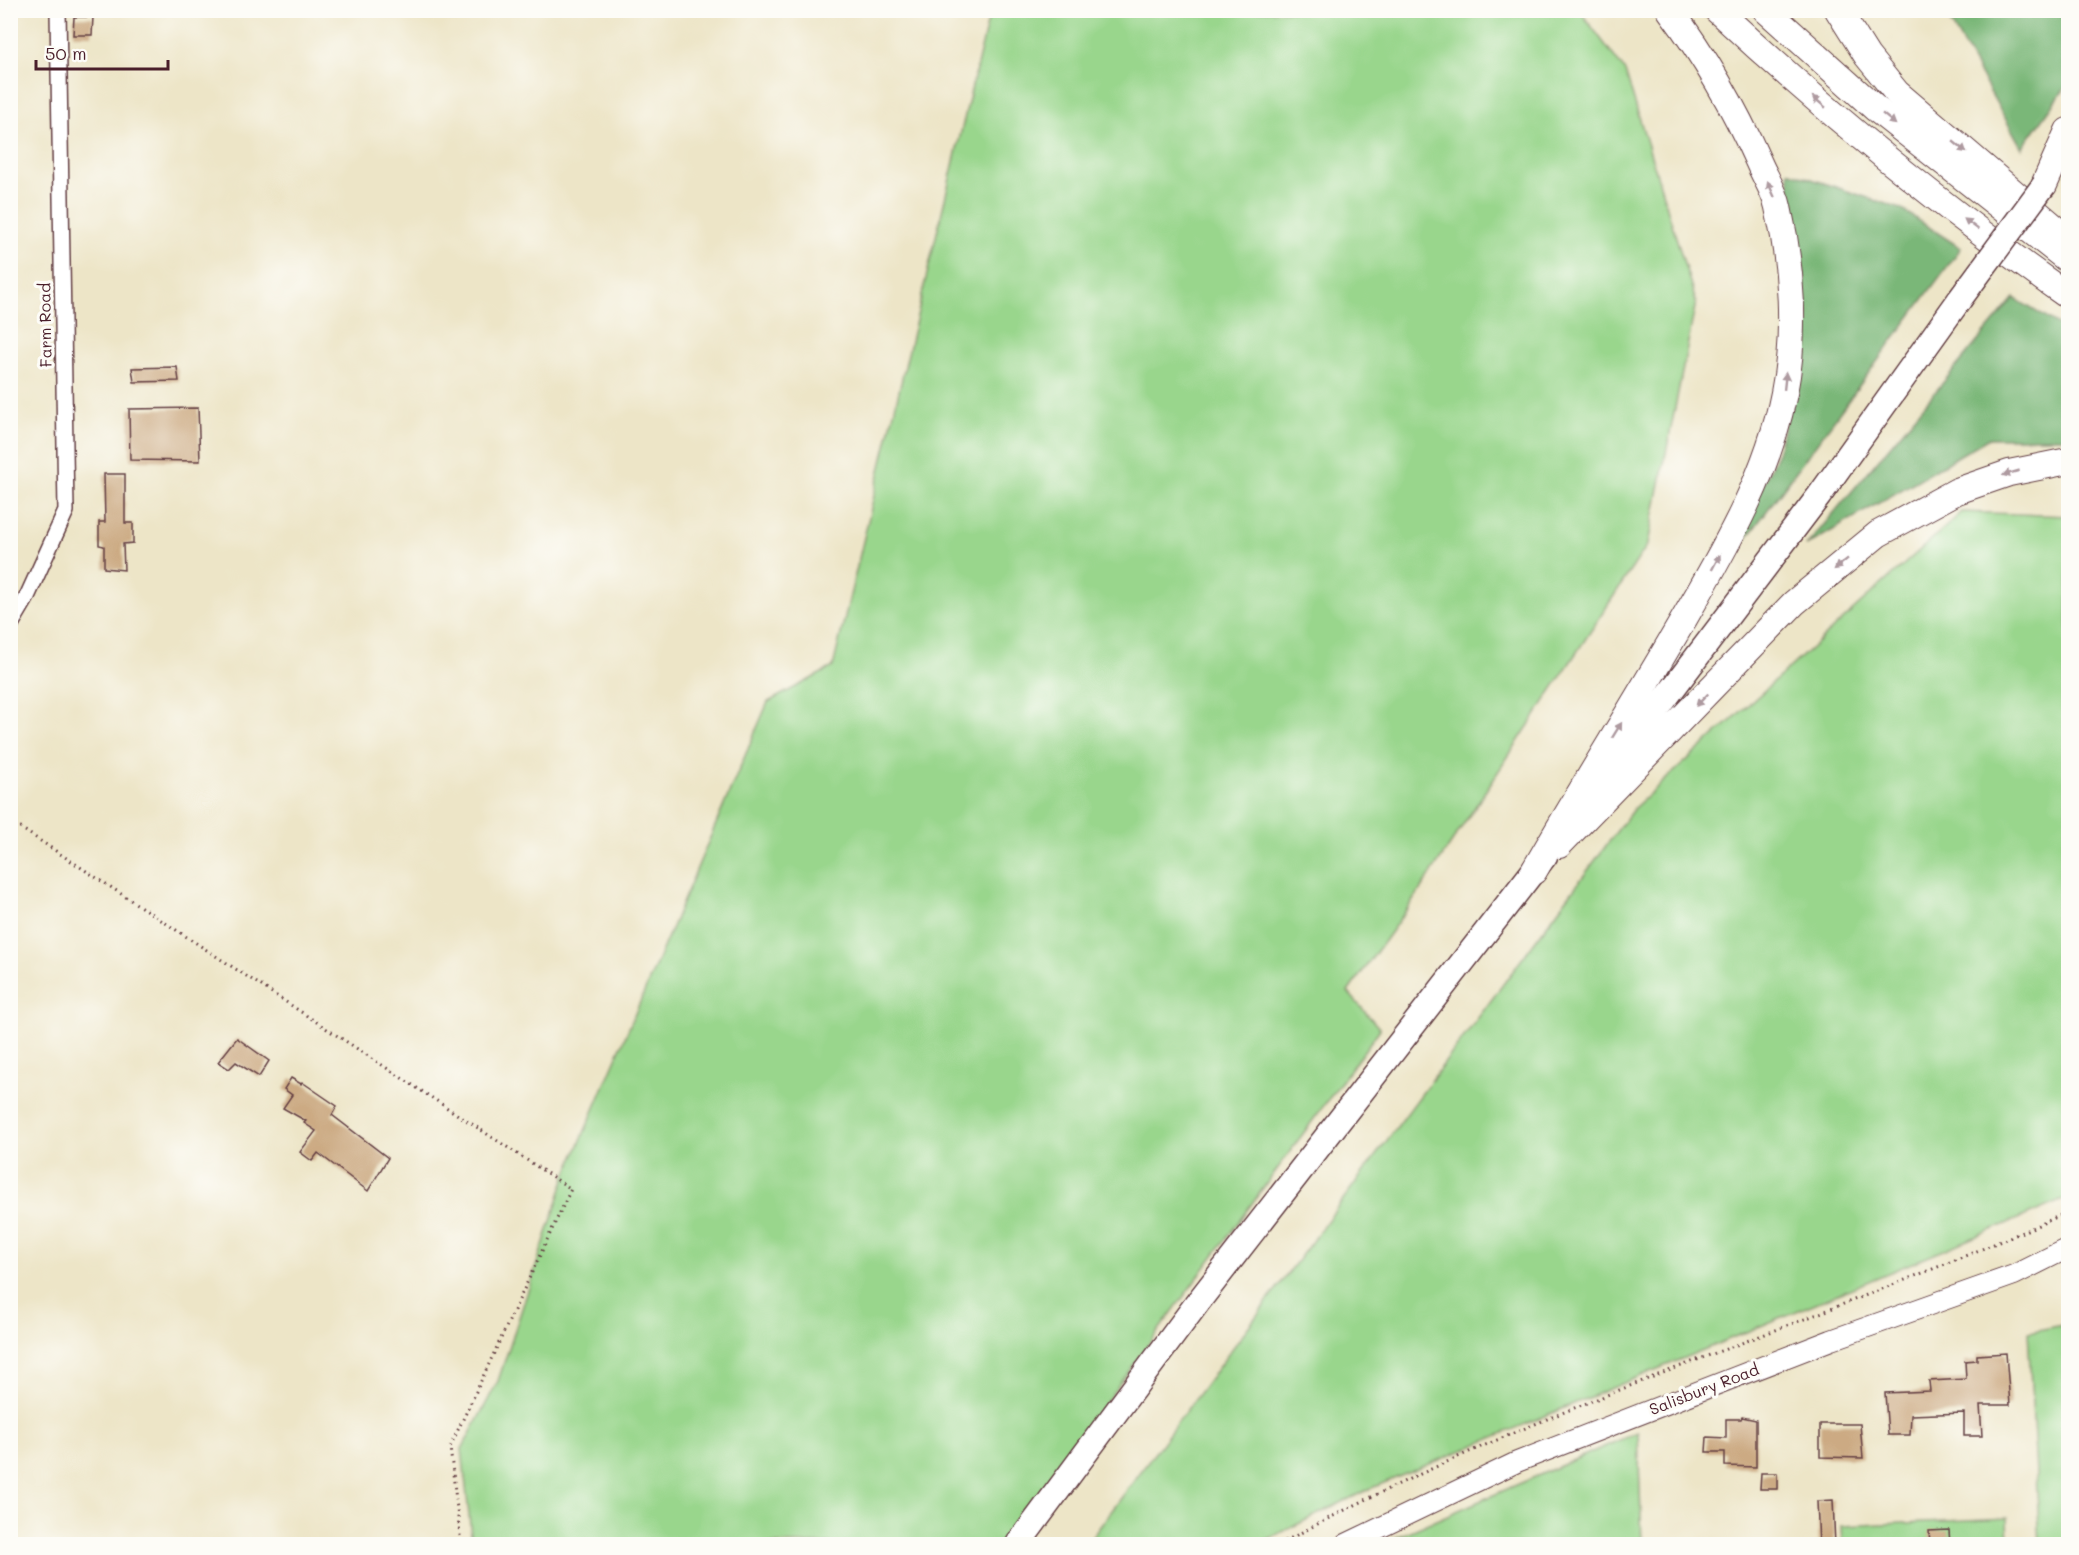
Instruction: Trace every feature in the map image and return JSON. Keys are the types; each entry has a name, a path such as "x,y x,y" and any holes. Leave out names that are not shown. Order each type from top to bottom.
{"highway":[{"path":"1534,871 1590,772 1650,678 1741,515 1766,457 1784,393 1790,333 1790,277 1778,205 1733,108 1698,50 1670,10"},
{"path":"1718,10 1785,74 1899,170 2068,296"},
{"path":"1766,10 1876,109 2068,260"},
{"path":"1838,10 1867,56 1897,93 2068,239"},
{"path":"2044,185 2067,144"},
{"path":"1534,871 1794,603 1878,534 1957,491 2009,473 2068,461"}],"main road":[{"path":"1020,1542 1191,1311 1534,871 1819,496 2044,185"}],"street":[{"name":"Farm Road","path":"10,626 26,599 66,511 58,10"},
{"name":"Salisbury Road","path":"1346,1545 1517,1462 1831,1340 2014,1275 2068,1248"}],"path":[{"path":"10,821 571,1189 450,1447 461,1545"},
{"path":"1280,1545 1420,1473 1690,1360 1963,1259 2068,1212"}],"green space":[{"path":"990,11 1580,11 1625,71 1696,302 1648,544 1419,892 1348,992 1380,1029 1002,1544 472,1544 462,1449 498,1381 567,1173 768,702 833,667"},
{"path":"1944,11 2068,11 2068,84 2022,148"},
{"path":"1788,171 1901,209 1961,248 1721,573 1778,452 1805,330"},
{"path":"2014,298 2068,331 2068,438 1989,438 1806,546"},
{"path":"1962,512 2068,516 2068,1198 1367,1490 1258,1544 1087,1544 1634,808"},
{"path":"2068,1324 2068,1544 2040,1544 2028,1332"},
{"path":"1638,1432 1642,1544 1381,1544"},
{"path":"2008,1518 2009,1544 1843,1544 1842,1526"}],"building":[{"path":"74,17 93,17 92,35 73,35"},
{"path":"177,367 179,381 134,382 132,368"},
{"path":"198,408 200,461 130,460 129,409"},
{"path":"104,474 125,474 125,523 133,523 133,543 123,544 124,570 104,568 104,546 99,545 99,522 105,522"},
{"path":"237,1038 269,1061 259,1077 236,1062 229,1069 218,1062"},
{"path":"291,1078 301,1084 302,1082 337,1106 332,1115 388,1158 368,1191 318,1153 312,1161 300,1152 316,1131 304,1123 306,1121 283,1108 292,1095 284,1089"},
{"path":"2006,1353 2010,1405 1980,1405 1982,1436 1964,1436 1964,1413 1911,1415 1910,1435 1888,1435 1885,1393 1930,1391 1929,1381 1966,1379 1965,1361 1977,1360 1977,1355"},
{"path":"1742,1417 1756,1420 1756,1467 1725,1466 1725,1452 1706,1452 1707,1437 1726,1438 1726,1419 1741,1419"},
{"path":"1820,1424 1860,1424 1863,1458 1820,1457"},
{"path":"1761,1473 1777,1473 1777,1489 1760,1489"},
{"path":"1833,1500 1835,1545 1819,1545 1817,1501"},
{"path":"1949,1530 1950,1545 1930,1545 1929,1531"}]}
